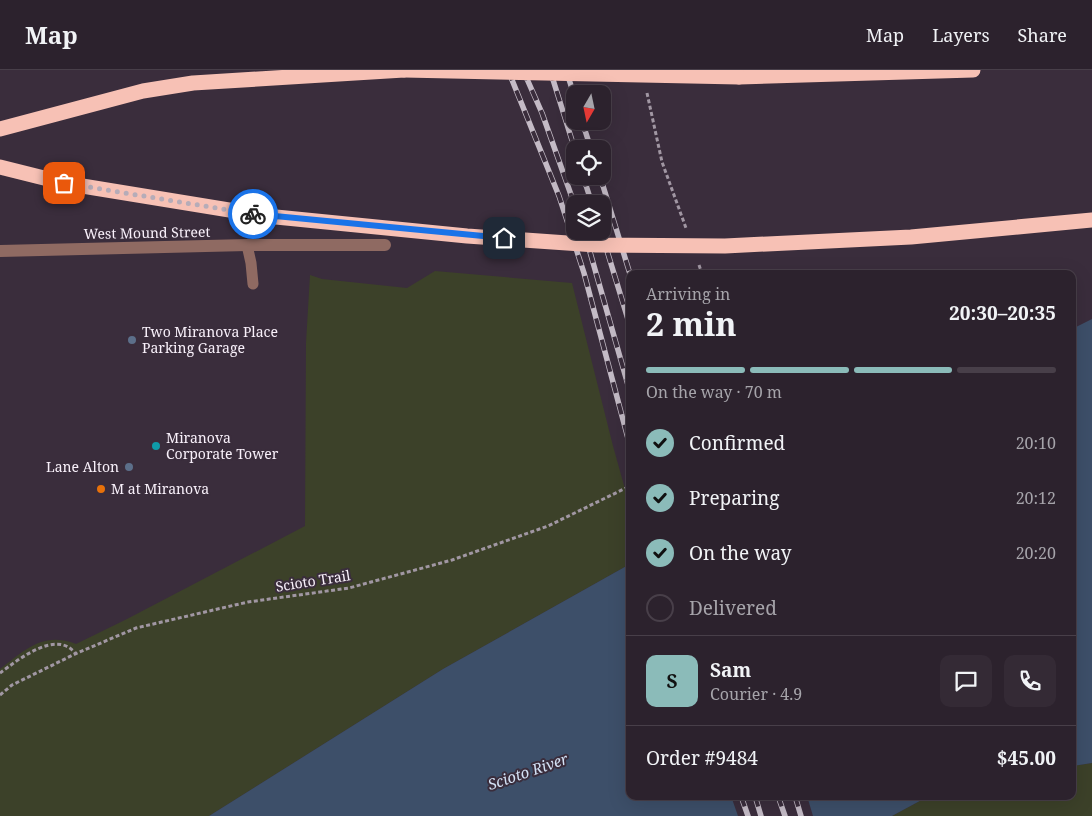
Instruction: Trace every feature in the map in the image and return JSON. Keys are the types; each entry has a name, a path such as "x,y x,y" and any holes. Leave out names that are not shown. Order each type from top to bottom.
{"highway":[{"path":"399,70 739,77 973,70"},
{"path":"0,129 143,91 193,83 404,70"},
{"path":"0,167 64,183 266,216 467,236 596,244 725,246 901,237 1092,220"}],"street":[{"name":"West Mound Street","path":"0,251 247,245 384,245"}],"lane":[{"path":"247,245 253,284"}],"path":[{"path":"646,88 662,162 689,236"},
{"path":"699,264 701,270"},
{"name":"Scioto Trail","path":"0,695 12,685 75,654 136,628 248,602 350,588 452,560 548,526 626,488"},
{"path":"0,673 29,653 56,643 70,647 75,654"}],"green space":[{"path":"435,271 572,283 626,493 626,566 443,669 209,816 0,816 0,669 26,649 44,641 54,640 76,644 305,526 306,343 310,275 322,279 407,288"},
{"path":"1092,763 1092,816 892,816 922,800 1076,800 1076,766"}],"water":[{"path":"1092,319 1092,763 1076,766 1076,327"},
{"name":"Scioto River","path":"626,566 626,800 922,800 892,816 209,816 443,669"}],"pier":[{"path":"732,800 808,800 813,816 738,816"}],"railway":[{"path":"508,70 559,196 584,273 626,431"},
{"path":"523,70 542,113 571,195"},
{"path":"550,70 572,140"},
{"path":"566,70 571,85"},
{"path":"585,130 588,140"},
{"path":"586,185 589,195"},
{"path":"603,185 629,270"},
{"path":"587,240 626,378"},
{"path":"604,240 626,313"},
{"path":"742,800 748,816"},
{"path":"756,800 761,816"},
{"path":"779,800 785,816"},
{"path":"796,800 801,816"}],"way so far":[{"path":"64,183 253,214"}],"place":[{"name":"Two Miranova Place Parking Garage","path":"132,340"},
{"name":"Miranova Corporate Tower","path":"156,446"},
{"name":"Lane Alton","path":"129,467"},
{"name":"M at Miranova","path":"101,489"}],"route":[{"path":"253,214 504,238"}]}
